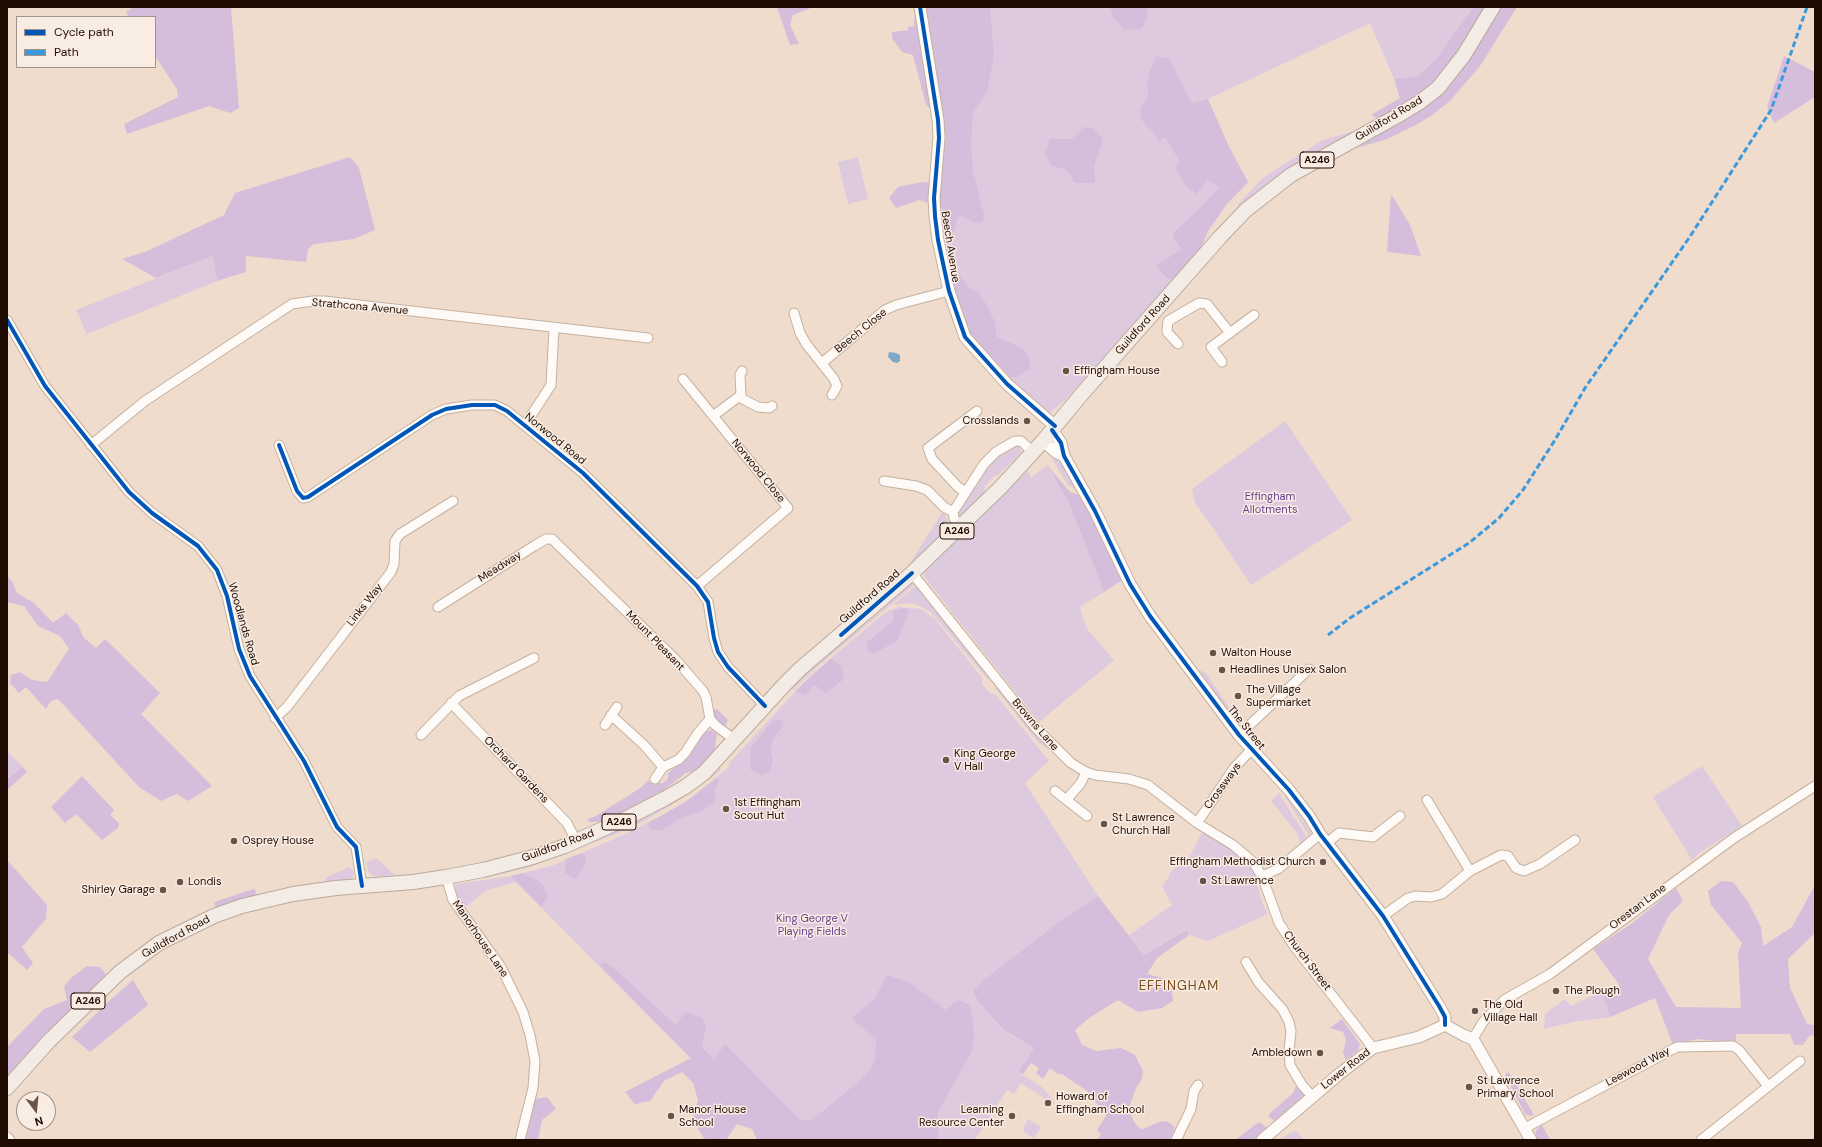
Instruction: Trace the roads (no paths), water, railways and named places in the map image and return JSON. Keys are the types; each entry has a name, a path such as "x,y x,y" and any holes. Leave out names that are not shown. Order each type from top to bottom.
{"main road":[{"name":"Guildford Road","path":"7,1088 49,1041 120,972 160,944 197,923 242,906 293,894 336,888 413,882 446,877 483,870 533,857 576,841 630,817 685,787 704,773 800,669 912,573 960,527 1033,452 1237,219 1268,191 1304,166 1397,116 1420,102 1438,88 1460,60 1493,7"}],"street":[{"name":"Beech Avenue","path":"920,7 938,120 939,138 934,198 935,216 948,291 965,337 1050,432"},
{"name":"Beech Close","path":"822,363 885,310 896,305 948,291"},
{"name":"Strathcona Avenue","path":"91,445 145,402 292,304 313,301 324,302 648,338"},
{"path":"1168,321 1202,302 1211,309 1230,333"},
{"path":"1156,311 1168,321"},
{"path":"794,313 800,334 834,379 837,386 832,395"},
{"path":"1222,362 1211,347 1254,315"},
{"name":"Woodlands Road","path":"7,320 44,386 91,445 142,504 198,546 217,570 227,596 244,663 275,718 304,761 337,827 356,847 359,856 362,886"},
{"path":"1168,321 1167,332 1178,344"},
{"name":"Norwood Road","path":"525,425 551,385 554,328"},
{"path":"713,416 741,395 740,374 742,371"},
{"name":"Norwood Close","path":"683,379 788,508 697,586"},
{"path":"739,397 758,407 769,408 772,406"},
{"name":"Norwood Road","path":"279,444 297,491 303,498 315,494 432,415 446,409 472,405 495,405 525,425 583,473 697,586 708,602 718,652 728,667 765,706"},
{"path":"965,492 958,487 932,459 928,448 977,411"},
{"name":"The Street","path":"1050,432 1057,453 1064,456 1095,511 1130,584 1150,616 1239,735 1251,750 1289,790 1309,816 1323,838 1383,916 1439,1006 1445,1017 1445,1025"},
{"path":"960,527 954,518 953,512 984,464 996,452 1009,443 1015,441 1021,441 1033,452"},
{"path":"884,481 916,486 926,490 944,507 953,512"},
{"name":"Links Way","path":"275,718 287,707 391,572 394,564 395,541 400,534 453,501"},
{"name":"Meadway","path":"438,607 546,539 552,539 562,548"},
{"name":"Mount Pleasant","path":"562,548 673,657 706,697 710,719"},
{"name":"Browns Lane","path":"912,573 1039,732 1064,758 1086,772 1100,776 1142,782 1154,789 1197,823"},
{"path":"421,735 451,703 470,690 534,658"},
{"path":"1239,735 1309,669"},
{"name":"Orchard Gardens","path":"451,703 567,823 576,841"},
{"path":"605,724 617,707"},
{"path":"611,715 644,745 663,767"},
{"path":"655,779 663,767 678,760 710,719 715,725 735,740"},
{"name":"Crossways","path":"1197,823 1223,784 1251,750"},
{"path":"1067,800 1081,783 1086,772"},
{"name":"Orestan Lane","path":"1473,1039 1483,1022 1504,1000 1550,974 1728,842 1815,786"},
{"path":"1055,791 1087,816"},
{"path":"1427,800 1470,871"},
{"path":"1262,876 1278,869 1323,838 1339,833 1373,836 1400,816"},
{"name":"Church Street","path":"1197,823 1233,845 1253,862 1262,876 1274,912 1290,941 1373,1048"},
{"path":"1383,916 1408,898 1416,896 1431,897 1442,894 1470,871 1503,855 1510,858 1518,870 1524,872 1540,864 1575,840"},
{"name":"Manorhouse Lane","path":"446,877 452,900 501,967 523,1012 530,1035 535,1061 533,1088 520,1140"},
{"path":"1246,962 1259,983 1283,1010 1289,1022 1292,1031 1289,1050 1290,1065 1302,1085 1312,1096"},
{"path":"1445,1025 1473,1039 1531,1140"},
{"name":"Lower Road","path":"1262,1140 1312,1096 1373,1048 1419,1037 1445,1025"},
{"name":"Leewood Way","path":"1524,1128 1677,1048 1733,1046 1739,1050 1768,1086"},
{"path":"1701,1140 1800,1061"},
{"path":"1176,1140 1191,1109 1192,1097 1198,1085"},
{"path":"7,1137 10,1140"}],"water":[{"path":"889,352 900,355 900,361 897,363 893,362 888,357"}],"place":[{"name":"Effingham House","path":"1066,371"},
{"name":"Crosslands","path":"1027,421"},
{"name":"Walton House","path":"1213,653"},
{"name":"Headlines Unisex Salon","path":"1222,670"},
{"name":"The Village Supermarket","path":"1238,696"},
{"name":"King George V Hall","path":"946,760"},
{"name":"1st Effingham Scout Hut","path":"726,809"},
{"name":"St Lawrence Church Hall","path":"1104,824"},
{"name":"Osprey House","path":"234,841"},
{"name":"Effingham Methodist Church","path":"1323,862"},
{"name":"St Lawrence","path":"1203,881"},
{"name":"Londis","path":"180,882"},
{"name":"Shirley Garage","path":"163,890"},
{"name":"The Plough","path":"1556,991"},
{"name":"The Old Village Hall","path":"1475,1011"},
{"name":"Ambledown","path":"1320,1053"},
{"name":"St Lawrence Primary School","path":"1469,1087"},
{"name":"Howard of Effingham School","path":"1048,1103"},
{"name":"Manor House School","path":"671,1116"},
{"name":"Learning Resource Center","path":"1012,1116"}],"district":[{"name":"EFFINGHAM","path":"1179,987"}],"park label":[{"name":"Effingham Allotments","path":"1270,503"},
{"name":"King George V Playing Fields","path":"812,925"}]}
